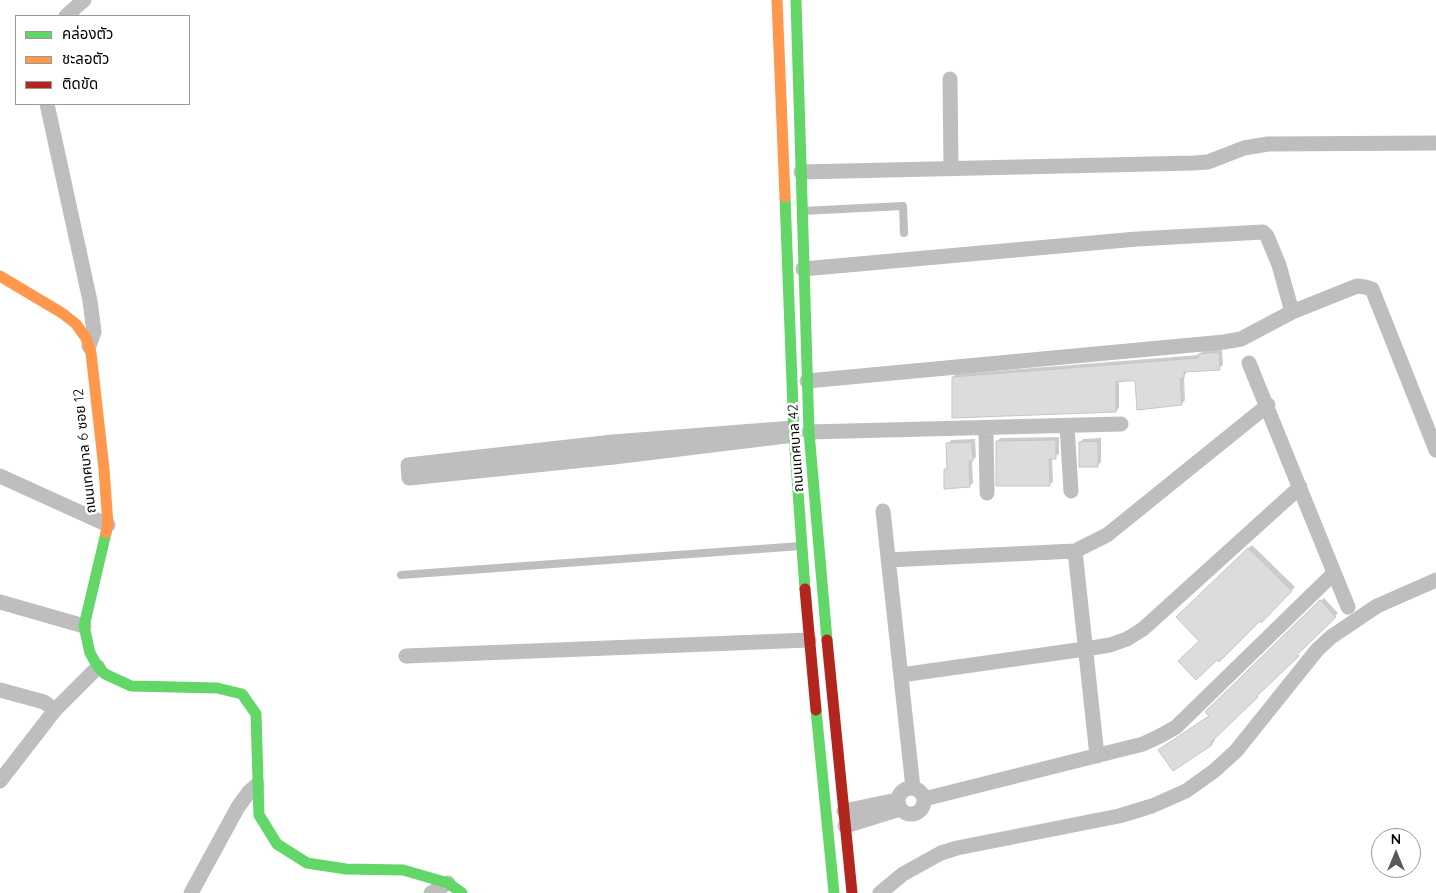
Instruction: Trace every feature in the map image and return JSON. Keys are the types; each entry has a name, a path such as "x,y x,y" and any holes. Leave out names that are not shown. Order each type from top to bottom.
{"street":[{"path":"67,15 84,0"},
{"name":"ถนนเทศบาล 42","path":"777,0 794,432 801,546 834,893"},
{"name":"ถนนเทศบาล 42","path":"796,0 809,432 852,893"},
{"path":"950,79 951,168"},
{"path":"46,105 92,316 94,337 88,346"},
{"path":"801,172 1194,163 1208,162 1244,148 1268,144 1436,143"},
{"path":"804,269 1136,239 1260,231 1265,233 1272,247 1292,312"},
{"name":"ถนนเทศบาล 6 ซอย 12","path":"0,276 62,313 76,324 86,338 104,468 108,525 84,626 90,653 98,666"},
{"path":"807,381 1224,342 1241,339 1292,312 1357,286 1372,289 1436,450"},
{"path":"1249,363 1268,405 1348,608"},
{"path":"888,560 1075,551 1107,535 1268,405"},
{"path":"809,432 1121,424"},
{"path":"1068,426 1071,491"},
{"path":"986,428 987,493"},
{"path":"794,432 613,442 524,459 409,478 408,465 524,459 614,457 794,432"},
{"path":"613,442 614,457"},
{"path":"0,476 108,525"},
{"path":"901,675 1085,649 1127,639 1143,629 1300,487"},
{"path":"882,511 901,675 922,809 918,813 906,814 899,804"},
{"path":"1075,551 1097,756"},
{"path":"899,804 904,790 919,793 1097,756 1143,744 1176,728 1334,573"},
{"path":"880,893 918,864 949,850 1119,816 1152,806 1186,791 1214,771 1236,751 1317,650 1331,637 1377,606 1436,580"},
{"path":"0,602 84,626"},
{"path":"406,656 809,640"},
{"path":"0,781 6,763 98,666 105,674 131,686 217,688 242,694 256,714 259,815 277,844 307,864 346,869 403,870 448,883 462,893"},
{"path":"0,690 44,702 55,710"},
{"path":"191,893 244,799 257,785"},
{"path":"844,818 899,804"},
{"path":"431,893 448,883"}],"lane":[{"path":"801,211 903,206 904,233"},
{"path":"401,575 801,546"}],"building":[{"path":"1219,352 1220,370 1184,372 1184,378 1180,379 1182,405 1137,410 1135,381 1126,381 1116,382 1116,412 952,418 952,377 1198,358 1198,354"},
{"path":"1056,440 1056,459 1049,459 1050,486 996,486 996,441"},
{"path":"1098,441 1098,467 1079,467 1079,442"},
{"path":"972,442 973,461 969,461 970,487 944,489 944,469 947,469 946,443"},
{"path":"1248,548 1292,591 1219,662 1217,660 1196,680 1178,661 1199,641 1176,617"},
{"path":"1320,600 1336,617 1211,742 1212,745 1173,771 1158,750 1209,716 1205,712"}],"traffic: fast":[{"path":"796,0 809,432 827,640"},
{"path":"785,197 794,435 805,589"},
{"path":"106,533 84,626 90,653 98,667 105,674 131,686 217,688 242,694 256,714 259,815 277,844 307,863 346,869 403,870 448,883 462,893"},
{"path":"816,710 834,893"}],"traffic: slow":[{"path":"777,0 785,197"},
{"path":"0,276 62,313 76,324 86,338 91,353 104,469 108,525 106,533"}],"traffic: jam":[{"path":"805,589 816,710"},
{"path":"827,640 852,893"}]}
